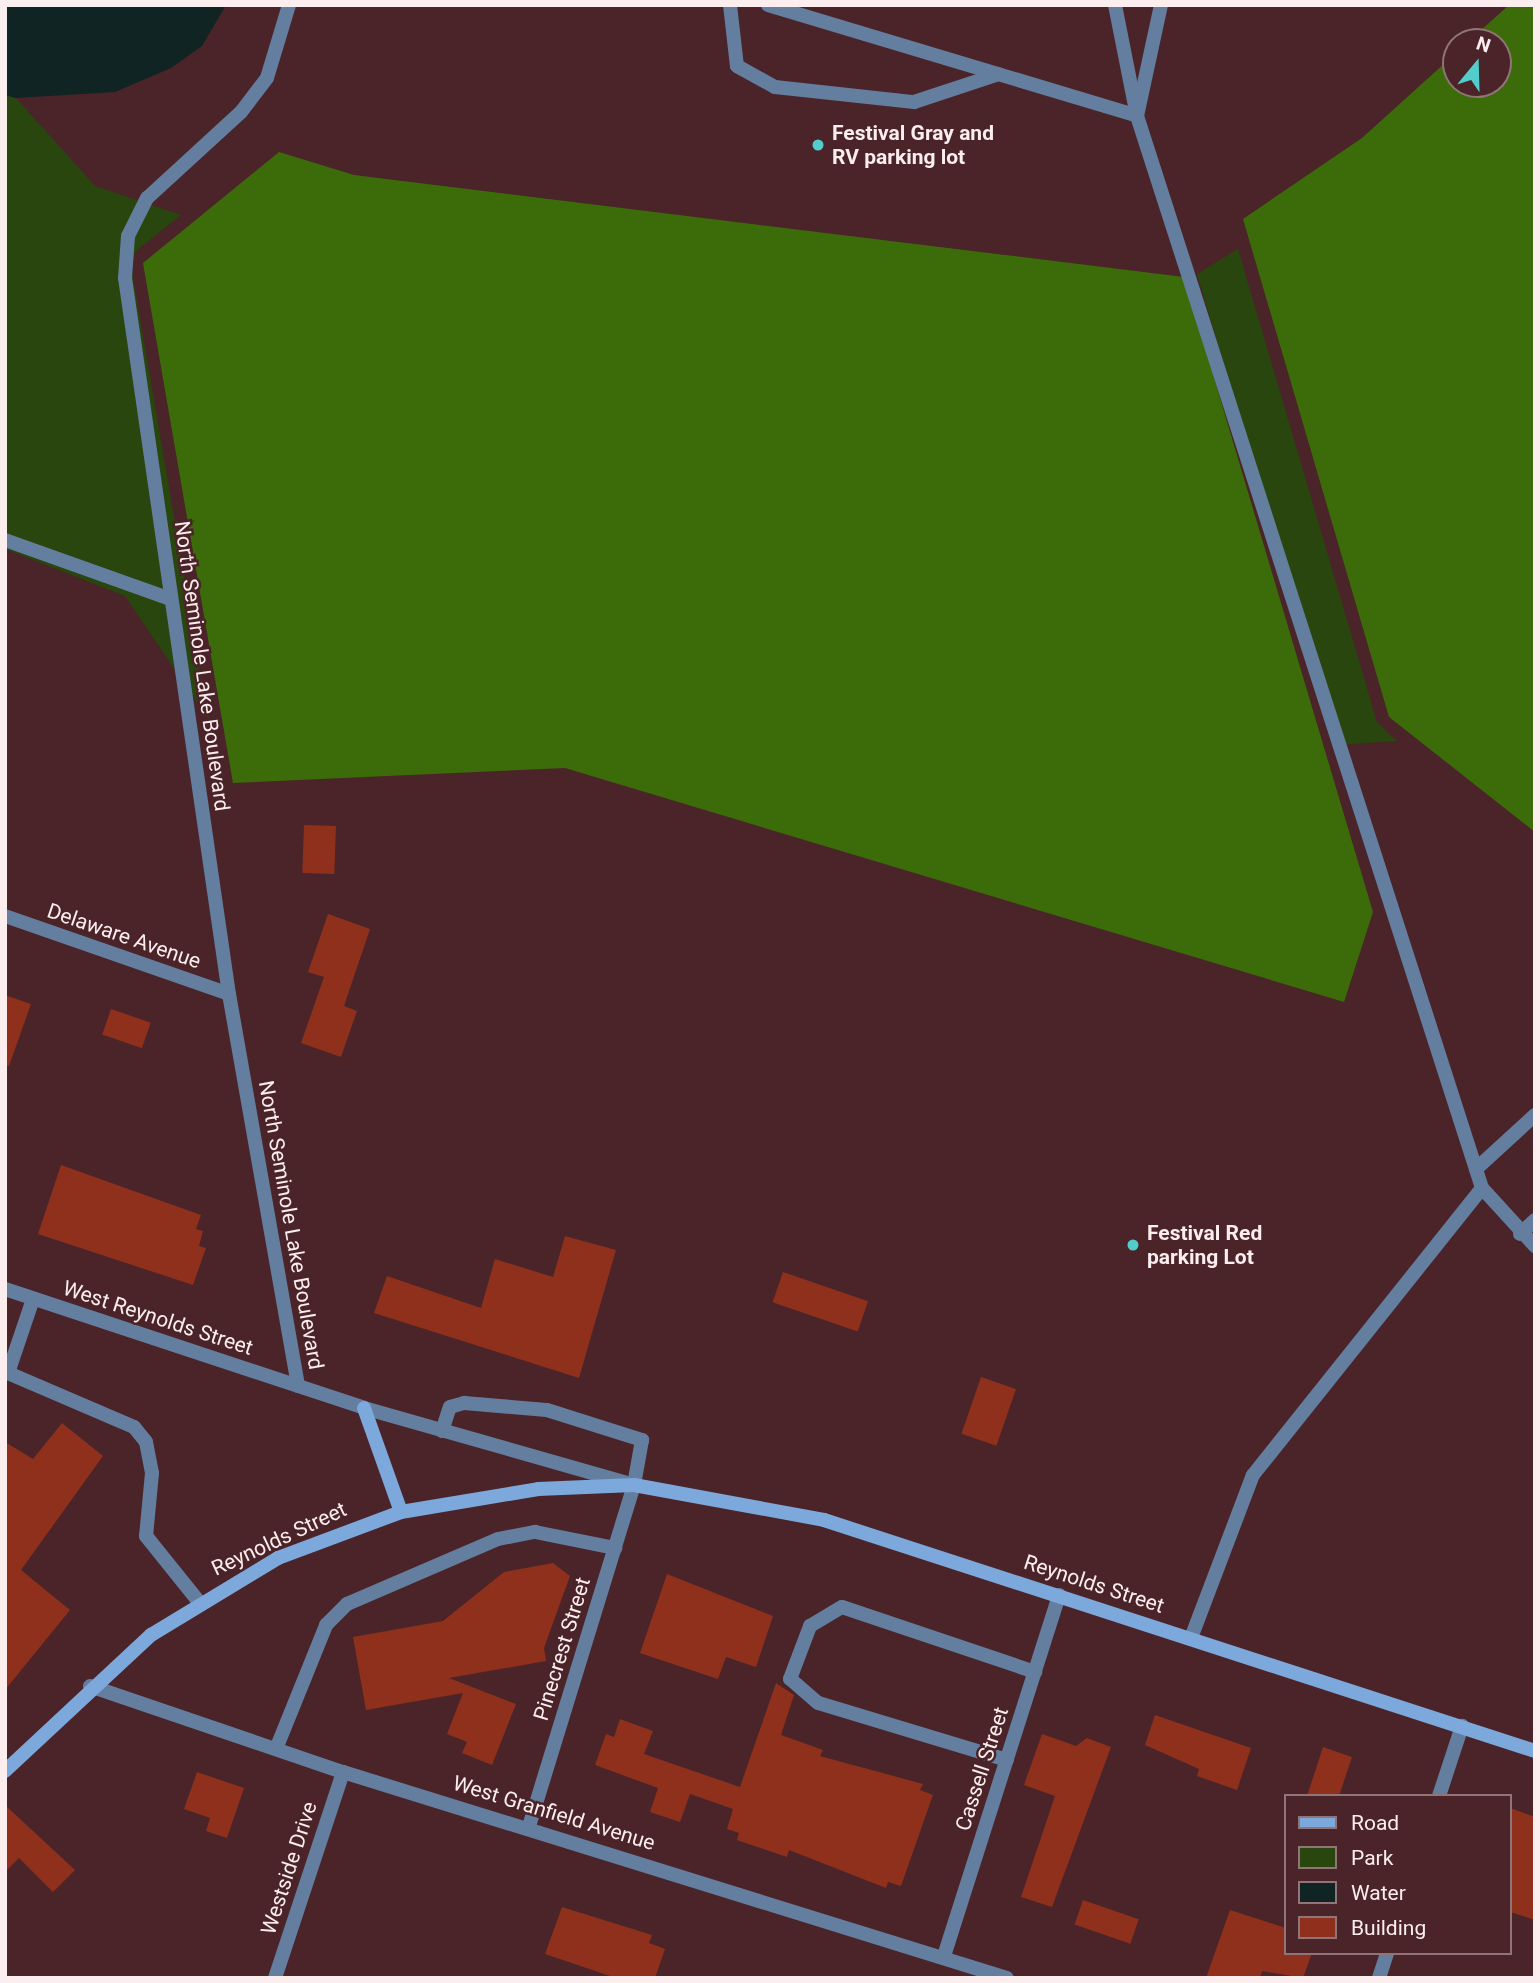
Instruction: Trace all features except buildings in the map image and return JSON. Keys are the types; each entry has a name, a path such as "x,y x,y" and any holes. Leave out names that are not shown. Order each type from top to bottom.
{"main road":[{"path":"364,1408 401,1512"},
{"name":"Reynolds Street","path":"5,1771 90,1686 199,1601 278,1558 401,1512 538,1489 634,1485 824,1520 1535,1751"}],"street":[{"name":"North Seminole Lake Boulevard","path":"289,5 267,78 241,112 146,198 128,236 125,278 229,995 298,1385"},
{"path":"730,5 737,66 775,88 914,103 999,74"},
{"path":"768,5 1138,116"},
{"path":"1115,5 1138,116 1482,1188 1520,1234 1535,1246"},
{"path":"1138,116 1161,5"},
{"path":"5,540 171,599"},
{"name":"Delaware Avenue","path":"5,916 229,995"},
{"path":"1476,1169 1535,1115"},
{"path":"1191,1638 1253,1475 1482,1188"},
{"path":"1520,1234 1535,1220"},
{"name":"West Reynolds Street","path":"5,1289 298,1385"},
{"path":"33,1299 7,1373 134,1427 146,1441 152,1474 146,1536 199,1601"},
{"name":"Reynolds Street","path":"298,1385 364,1408 634,1485"},
{"name":"Pinecrest Street","path":"442,1431 450,1407 464,1403 547,1410 642,1440 634,1485 529,1826"},
{"path":"276,1749 326,1625 347,1604 498,1539 535,1532 615,1548"},
{"name":"Cassell Street","path":"944,1956 1059,1595"},
{"path":"1007,1760 818,1703 790,1679 810,1626 842,1607 1035,1672"},
{"name":"West Granfield Avenue","path":"90,1686 342,1772 529,1826 944,1956 1006,1978"},
{"path":"1440,1794 1462,1726"},
{"name":"Westside Drive","path":"275,1978 342,1772"},
{"path":"1379,1978 1386,1955"}],"green space":[{"path":"1509,5 1535,5 1535,832 1389,717 1243,219 1362,138 1442,66 1442,98 1512,98 1512,28 1484,28"},
{"path":"5,95 16,98 95,186 181,215 136,251 131,266 209,720 125,596 5,549"},
{"path":"279,152 354,175 1184,277 1373,912 1344,1002 565,768 233,783 143,263"},
{"path":"1238,249 1377,722 1397,741 1337,745 1197,274"}],"water":[{"path":"5,5 226,5 202,46 171,68 115,92 16,98 5,95"}],"place":[{"name":"Festival Gray and RV parking lot","path":"818,145"},
{"name":"Festival Red parking Lot","path":"1133,1245"}]}
